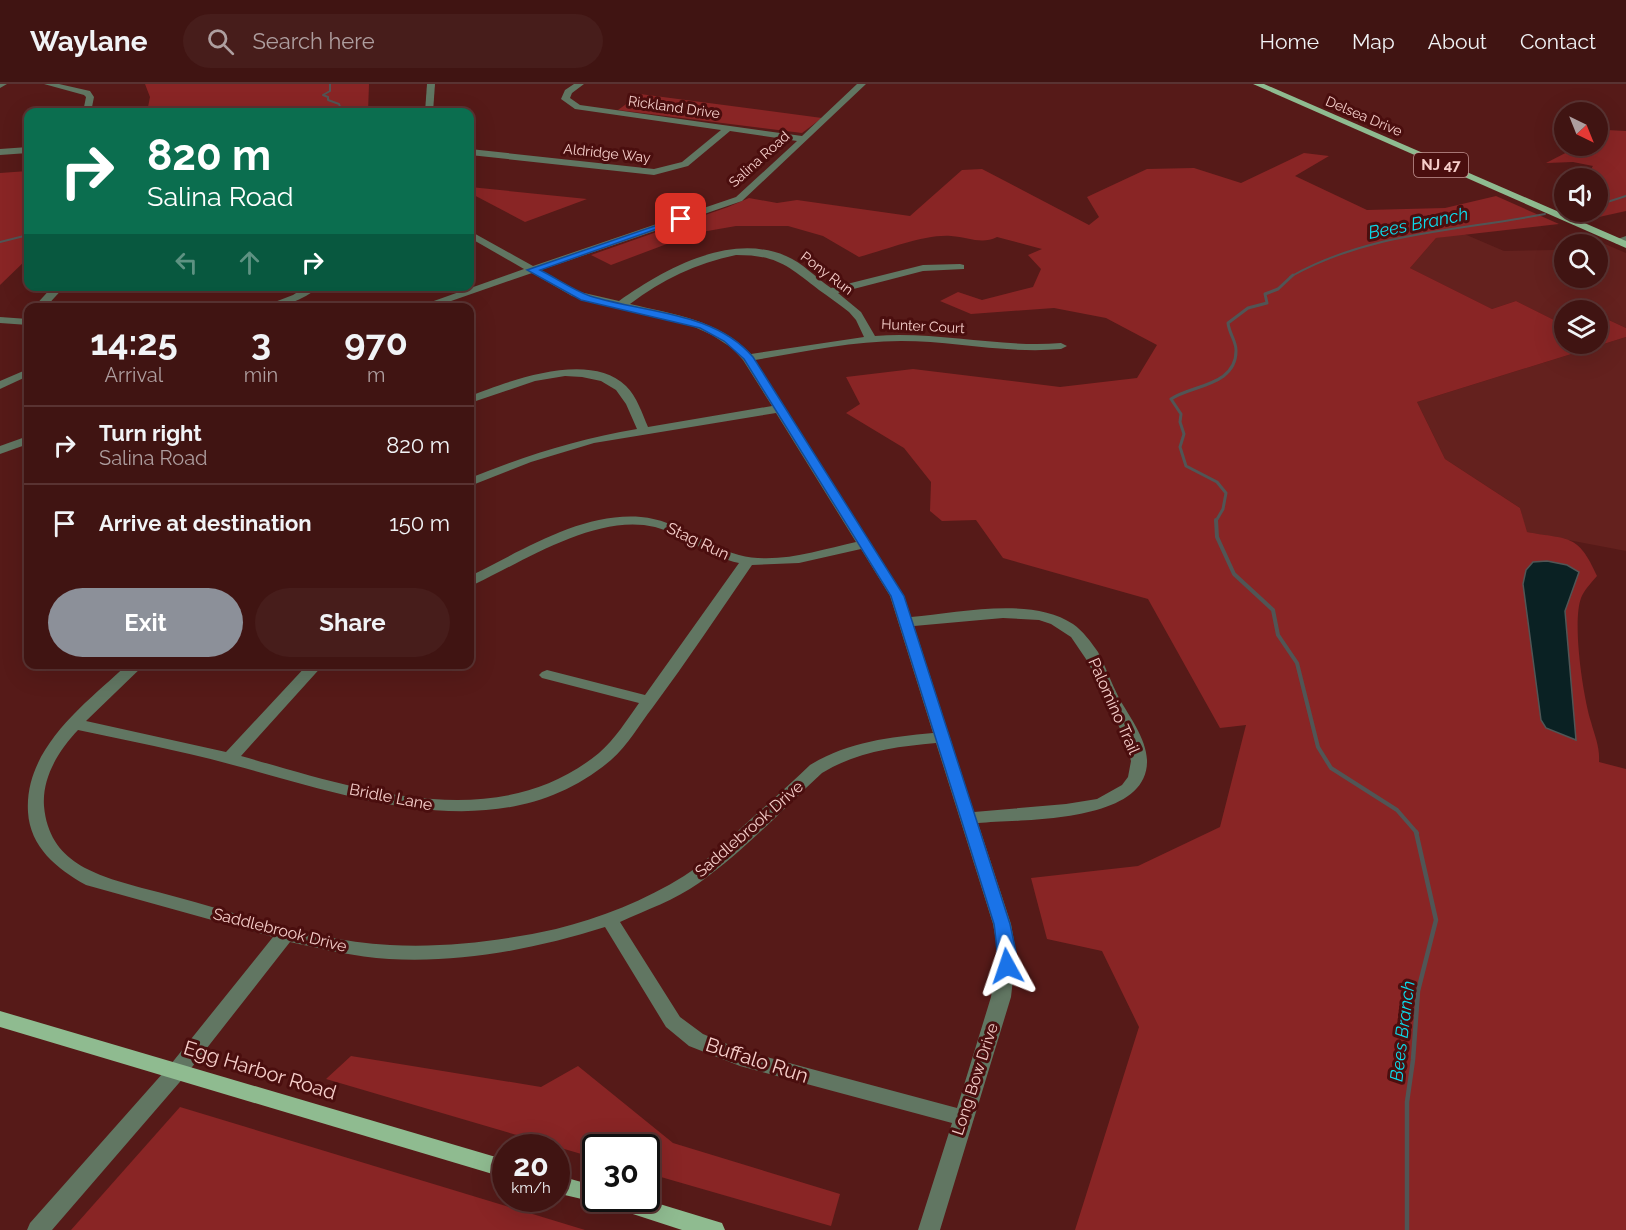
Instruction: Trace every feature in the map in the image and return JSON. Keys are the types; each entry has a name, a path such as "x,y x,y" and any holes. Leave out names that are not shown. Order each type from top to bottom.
{"main road":[{"name":"Delsea Drive","path":"1257,84 1623,242"},
{"name":"Egg Harbor Road","path":"0,1019 492,1165"},
{"path":"653,1212 714,1230"}],"street":[{"path":"48,84 87,93 90,97 88,108"},
{"path":"429,108 431,84"},
{"name":"Rickland Drive","path":"580,84 566,95 567,101 575,106 804,138"},
{"name":"Salina Road","path":"474,290 739,199 862,84"},
{"name":"Aldridge Way","path":"474,152 654,172 685,164 728,128"},
{"path":"0,152 24,150"},
{"name":"Long Bow Drive","path":"474,236 576,294 703,326 727,339 748,357 897,596 1002,924 1007,952 1001,997 929,1230"},
{"name":"Pony Run","path":"620,306 659,279 716,256 756,251 778,256 829,292 858,315 871,339"},
{"path":"829,292 923,268 960,267"},
{"path":"44,303 55,291"},
{"path":"279,303 307,291"},
{"name":"Salina Road","path":"434,303 470,291"},
{"path":"0,320 24,320"},
{"name":"Hunter Court","path":"748,357 871,339 920,339 1021,348 1061,346"},
{"path":"0,385 24,374"},
{"path":"474,399 538,375 585,374 610,381 622,388 644,431"},
{"path":"474,480 548,452 593,440 779,409"},
{"path":"0,450 24,441"},
{"name":"Stag Run","path":"474,578 585,529 624,521 666,525 723,554 748,561 779,561 865,544"},
{"name":"Bridle Lane","path":"76,724 230,758 399,802 444,808 481,806 538,794 588,769 616,745 748,561"},
{"name":"Palomino Trail","path":"907,622 1022,613 1046,617 1065,625 1087,645 1137,751 1138,772 1134,781 1128,789 1109,802 1088,807 968,818"},
{"name":"Saddlebrook Drive","path":"133,669 61,739 40,774 34,801 42,837 58,858 92,879 286,934 368,950 474,951 532,941 609,919 658,898 704,870 816,769 837,755 876,744 942,737"},
{"path":"230,758 312,669"},
{"path":"547,675 649,701"},
{"name":"Buffalo Run","path":"609,919 673,1022 696,1040 741,1058 963,1118"},
{"path":"38,1230 178,1070 286,934"}],"shaded area":[{"path":"145,84 369,84 368,108 148,108 150,97"},
{"path":"640,94 822,118 802,133 618,110"},
{"path":"1608,130 1626,131 1626,211 1608,215 1608,168 1592,168 1593,166 1573,162 1546,163 1560,156 1608,156"},
{"path":"1304,153 1329,156 1295,176 1367,210 1445,208 1496,196 1559,224 1436,238 1410,268 1492,309 1516,301 1554,320 1554,354 1571,354 1417,402 1445,459 1520,508 1527,532 1563,538 1578,545 1597,576 1581,598 1578,641 1585,695 1598,747 1599,762 1626,769 1626,1230 1075,1230 1139,1027 1102,951 1047,939 1031,878 1138,866 1220,827 1246,725 1220,728 1148,599 1003,558 976,520 942,521 930,511 931,482 904,448 846,413 860,404 846,377 913,369 1060,387 1137,378 1157,345 1106,318 1054,308 971,314 940,301 958,292 982,300 1033,287 1041,269 1028,255 1042,249 997,237 980,240 951,236 929,237 859,257 823,236 788,226 736,226 696,233 611,265 591,255 749,198 777,203 797,200 910,216 962,170 982,169 1089,225 1099,217 1087,197 1147,169 1194,168 1241,183"},
{"path":"24,171 24,262 0,285 0,173"},
{"path":"474,187 587,199 525,222 474,195"},
{"path":"1462,233 1504,251 1554,250 1554,288 1608,288 1608,245 1626,253 1626,328 1608,320 1608,300 1554,300 1554,320 1516,301 1492,309 1410,268 1436,238"},
{"path":"1608,320 1626,328 1626,337 1608,343"},
{"path":"1626,337 1626,551 1526,532 1520,508 1445,459 1417,402 1571,354 1608,354 1608,343"},
{"path":"351,1056 541,1087 578,1066 673,1143 840,1194 831,1226 660,1177 660,1134 582,1134 582,1154 570,1151 570,1134 513,1134 326,1079"},
{"path":"180,1107 492,1202 492,1212 526,1212 585,1230 71,1230"}],"water":[{"path":"1547,561 1567,565 1579,572 1565,611 1576,740 1546,728 1541,720 1523,584 1526,570 1533,562"}],"waterway":[{"path":"330,84 330,91 323,95 328,97 328,100 339,104 340,108"},
{"name":"Bees Branch","path":"1608,202 1626,196"},
{"name":"Bees Branch","path":"1292,276 1320,262 1382,242 1545,214"},
{"path":"0,242 24,236"},
{"name":"Bees Branch","path":"1216,521 1223,509 1226,493 1217,482 1186,466 1180,447 1184,434 1180,422 1181,414 1171,399 1211,383 1229,371 1234,362 1236,350 1228,323 1248,308 1267,303 1265,294 1278,289 1292,276"},
{"name":"Bees Branch","path":"1216,521 1217,537 1234,574 1273,610 1278,635 1297,663 1318,747 1331,768 1397,810 1417,833"},
{"name":"Bees Branch","path":"1407,1230 1407,1102 1413,1060 1418,991 1436,920 1416,832"}],"route":[{"path":"681,219 532,270 584,297 703,326 735,344 748,357 897,596 1002,924 1007,966"}]}
